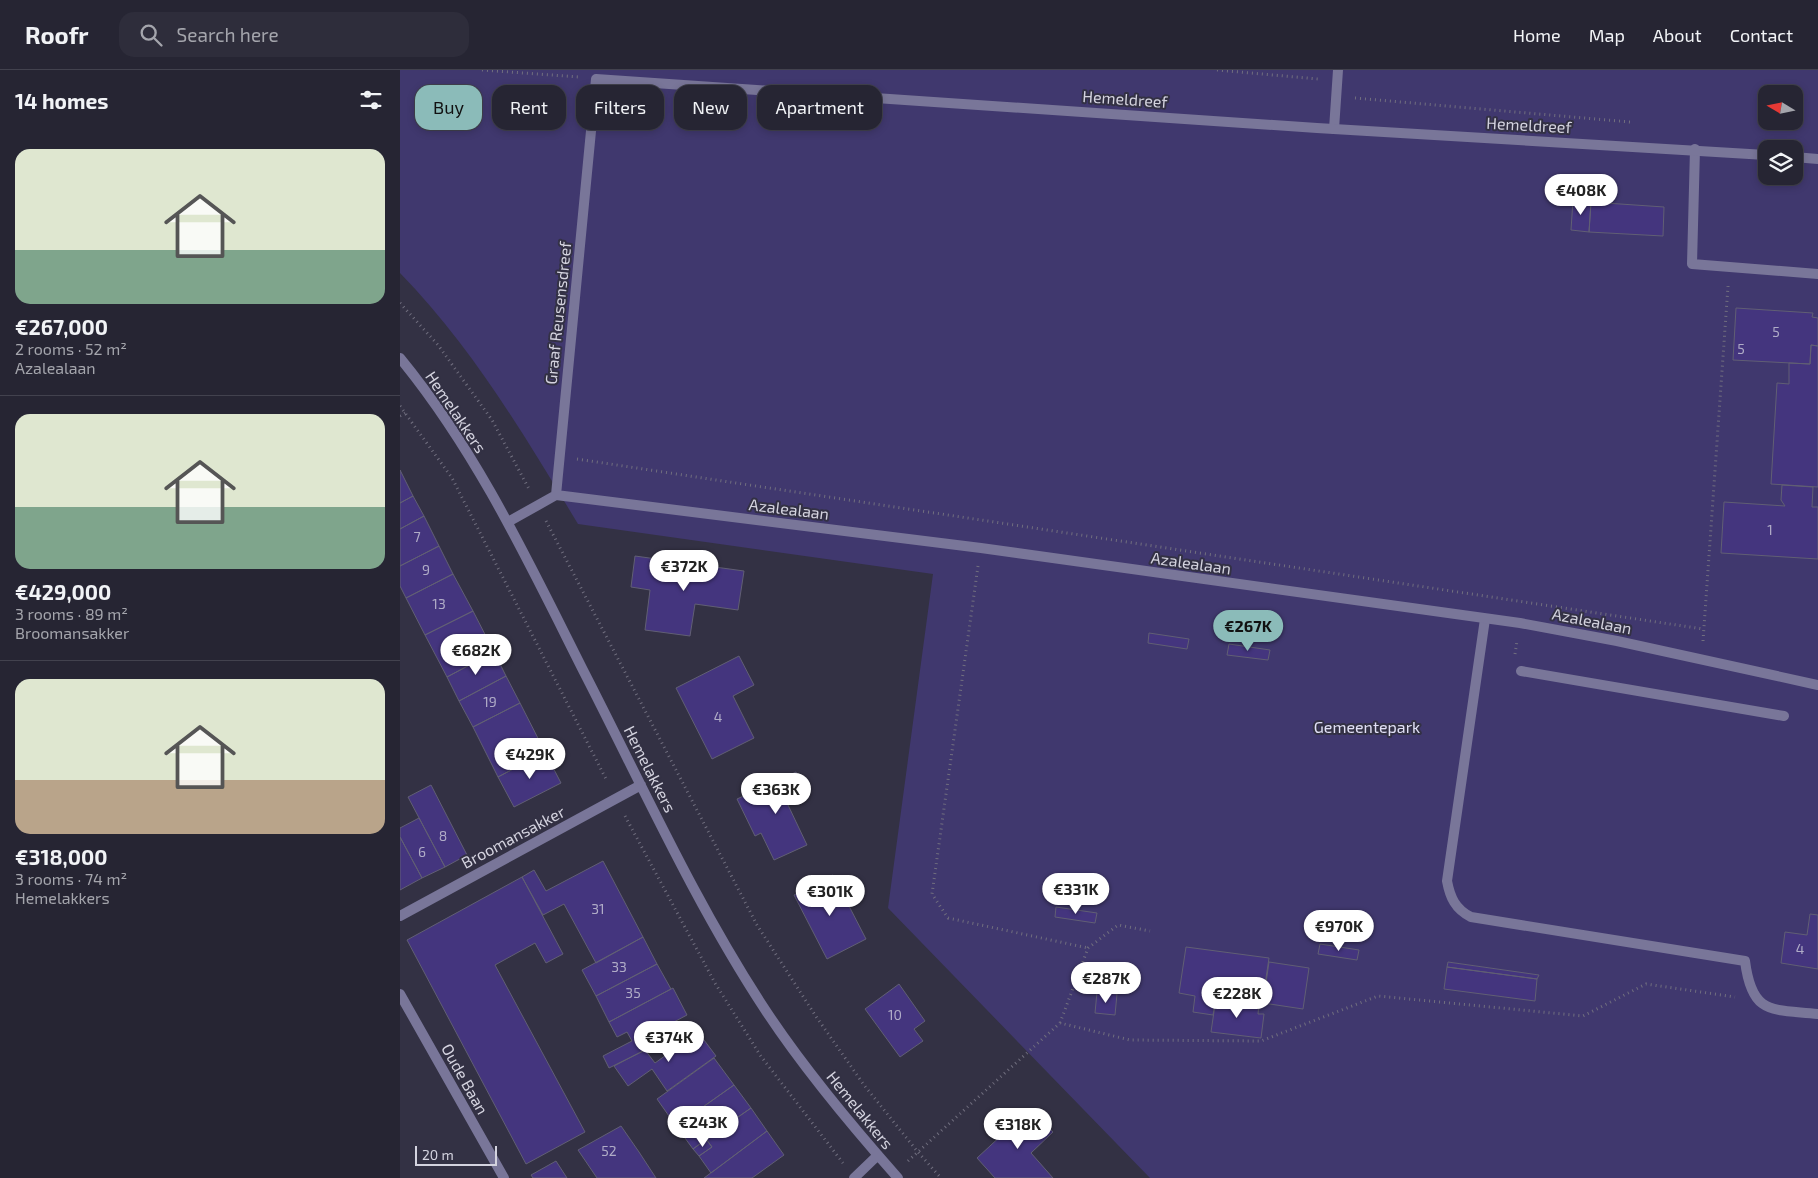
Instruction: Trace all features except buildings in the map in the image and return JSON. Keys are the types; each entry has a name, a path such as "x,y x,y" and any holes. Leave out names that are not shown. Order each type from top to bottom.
{"street":[{"path":"1334,129 1338,70"},
{"name":"Hemeldreef","path":"596,79 1334,129 1695,149 1758,154"},
{"name":"Graaf Reusensdreef","path":"556,495 596,79"},
{"path":"1695,149 1692,264 1818,274"},
{"path":"1803,159 1818,160"},
{"name":"Hemelakkers","path":"400,358 432,399 461,442 508,522 641,785 728,949 799,1059 898,1178"},
{"path":"508,522 556,495"},
{"name":"Azalealaan","path":"556,495 980,548 1485,620 1520,623 1701,659 1818,685"},
{"path":"1485,620 1447,881 1454,902 1462,912 1471,917 1745,962 1747,981 1759,1003 1772,1009 1818,1014"},
{"path":"1521,671 1784,716"},
{"name":"Broomansakker","path":"400,916 641,785"},
{"name":"Oude Baan","path":"400,994 504,1178"},
{"path":"854,1178 878,1155"}],"path":[{"path":"482,70 596,79"},
{"path":"1216,70 1319,79 1337,90 1358,99 1630,122"},
{"path":"1701,659 1730,267"},
{"path":"400,303 438,345 492,420 560,544 757,925 837,1046 917,1151 941,1178"},
{"path":"400,416 405,413"},
{"path":"559,456 1703,629"},
{"path":"980,548 932,894 948,918 1088,948"},
{"path":"1520,623 1513,670 1521,671"},
{"path":"917,1151 1060,1022 1088,948 1118,925 1150,931"},
{"path":"1060,1022 1130,1040 1261,1041 1378,996 1583,1016 1646,984 1736,997 1753,994"}],"green space":[{"name":"Gemeentepark","path":"400,70 1818,70 1818,1178 1150,1178 888,908 933,574 578,524 496,393 451,331 400,273"}]}
